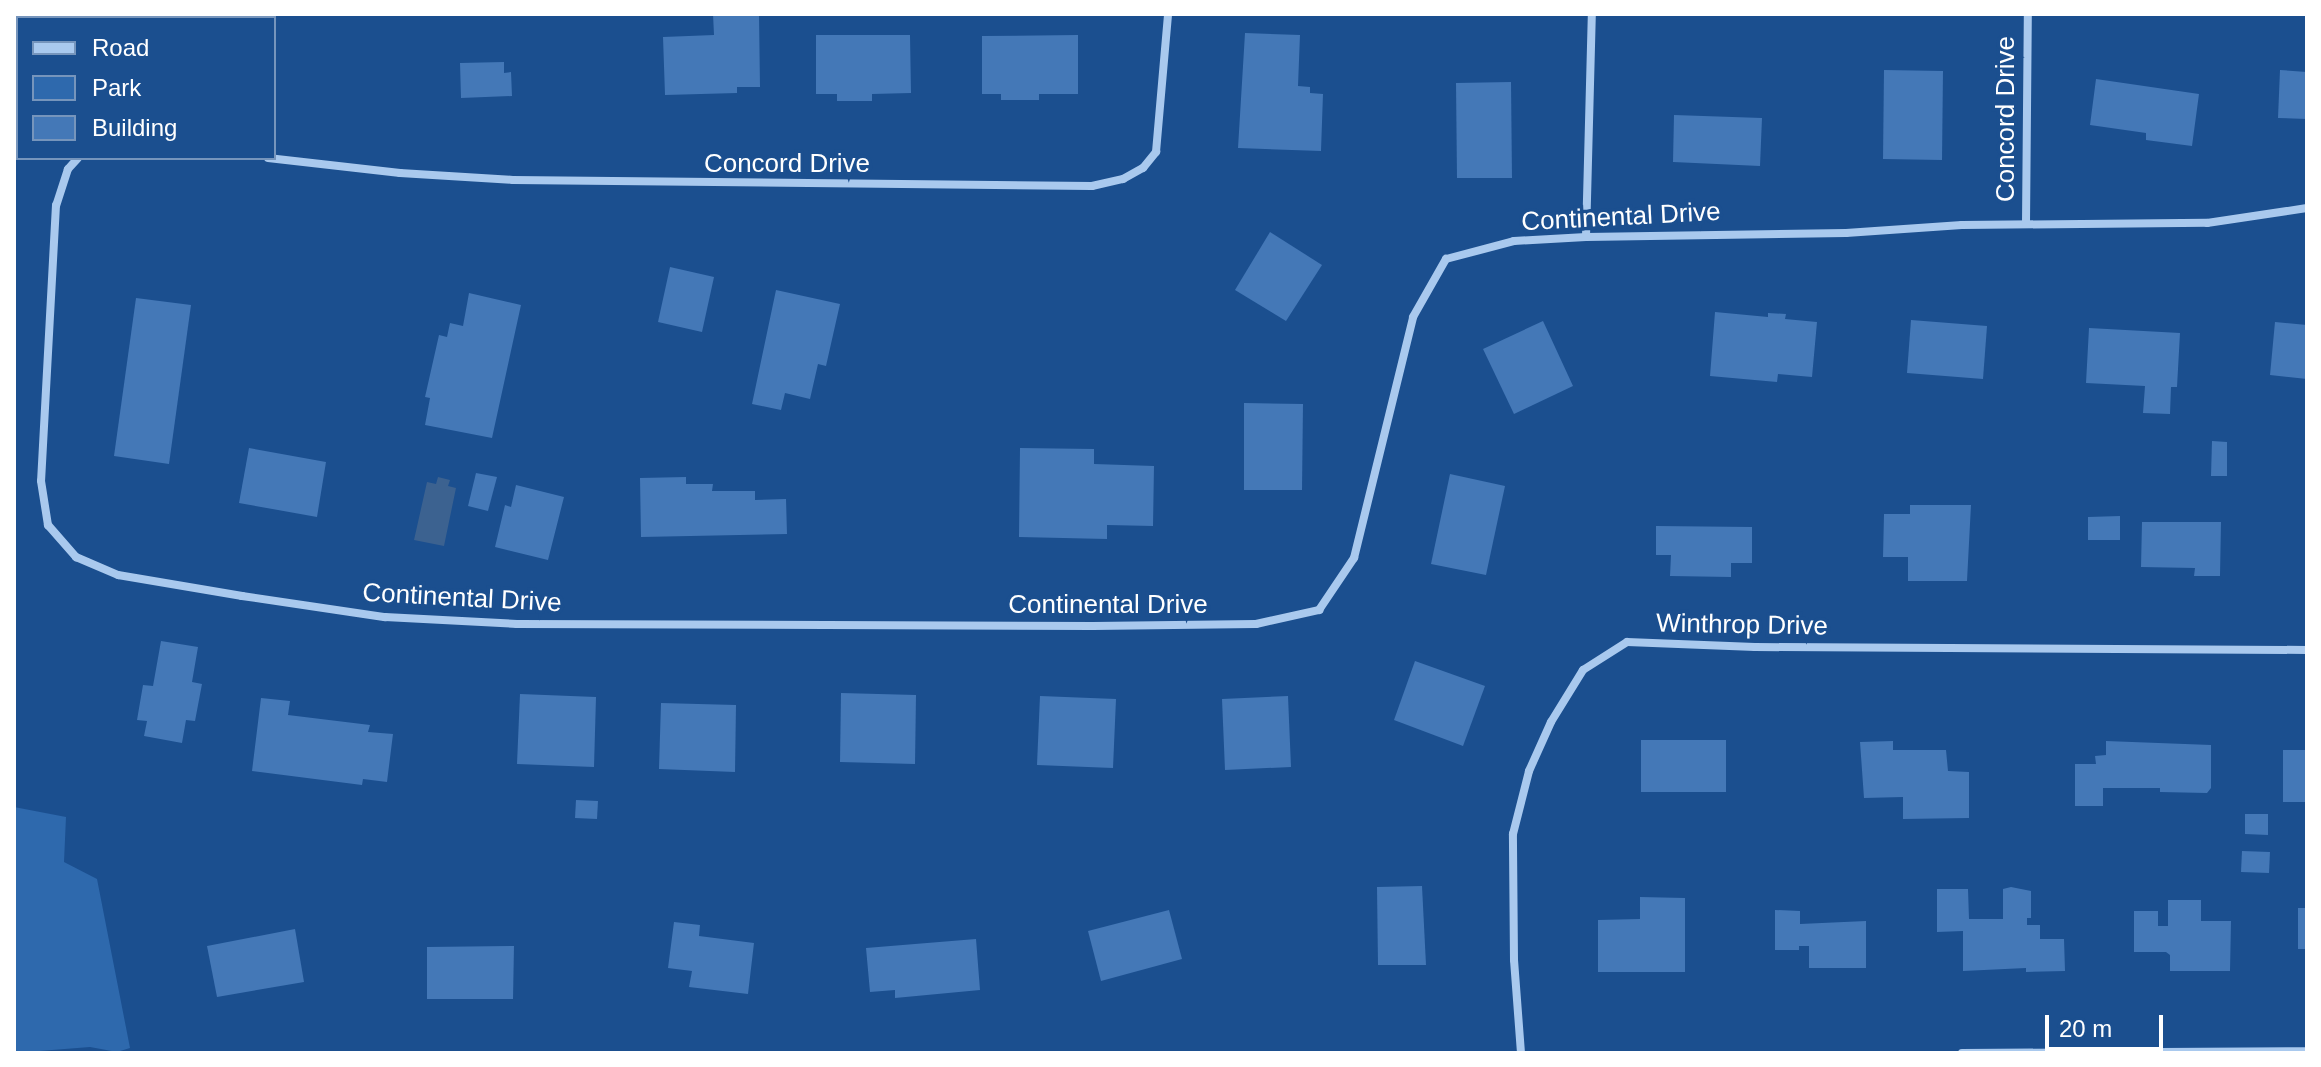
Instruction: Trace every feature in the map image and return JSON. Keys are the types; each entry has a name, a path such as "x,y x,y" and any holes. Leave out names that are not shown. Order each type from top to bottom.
{"street":[{"name":"Concord Drive","path":"276,159 385,172 513,180 1092,186 1123,179 1143,168 1156,152 1168,14"},
{"path":"1586,237 1592,14"},
{"name":"Concord Drive","path":"2026,224 2028,14"},
{"name":"Continental Drive","path":"76,160 68,169 56,205 42,467 48,525 76,557 118,575 385,617 517,624 1256,624 1319,610 1354,558 1413,317 1446,259 1514,241 1846,233 2026,224 2207,223 2307,208"},
{"name":"Winthrop Drive","path":"1521,1053 1514,960 1513,834 1529,771 1551,722 1583,670 1627,642 1755,647 2307,650"},
{"path":"1962,1053 2307,1051"}],"green space":[{"path":"14,807 66,817 64,862 97,879 130,1048 117,1052 90,1047 14,1053"}],"shaded area":[{"path":"438,477 450,480 448,486 456,488 444,546 414,540 427,482 436,484"}],"building":[{"path":"713,14 759,14 760,87 737,87 737,93 665,95 663,37 714,35"},
{"path":"1245,33 1300,35 1298,86 1310,87 1310,93 1323,94 1321,151 1238,148"},
{"path":"816,35 910,35 911,93 872,94 872,101 837,101 837,94 816,94"},
{"path":"1078,35 1078,94 1039,94 1039,100 1001,100 1001,94 982,94 982,36"},
{"path":"504,62 504,73 511,72 512,96 461,98 460,63"},
{"path":"1884,70 1943,71 1942,160 1883,159"},
{"path":"2280,70 2307,72 2307,119 2278,118"},
{"path":"2096,79 2199,94 2192,146 2146,140 2146,133 2090,125"},
{"path":"1511,82 1512,178 1457,178 1456,83"},
{"path":"1674,115 1762,118 1760,166 1673,162"},
{"path":"1270,232 1322,265 1286,321 1235,290"},
{"path":"670,267 714,277 702,332 658,322"},
{"path":"776,290 840,304 826,366 818,364 810,399 785,393 781,410 752,404"},
{"path":"469,293 521,305 492,438 425,425 430,398 425,397 439,335 447,337 450,323 463,326"},
{"path":"136,298 191,305 169,464 114,456"},
{"path":"1715,312 1768,317 1768,313 1786,314 1785,319 1817,322 1812,377 1778,374 1777,382 1710,376"},
{"path":"1911,320 1987,326 1983,379 1907,373"},
{"path":"1543,321 1573,386 1514,414 1483,349"},
{"path":"2275,322 2307,325 2307,379 2270,375"},
{"path":"2089,328 2180,333 2177,387 2171,387 2170,414 2143,413 2145,386 2086,383"},
{"path":"1244,403 1303,404 1302,490 1244,490"},
{"path":"2212,441 2227,442 2227,476 2211,476"},
{"path":"249,448 326,462 317,517 239,503"},
{"path":"1020,448 1094,449 1094,464 1154,466 1153,526 1107,525 1107,539 1019,537"},
{"path":"476,473 497,477 488,511 468,506"},
{"path":"1450,474 1505,486 1486,575 1431,564"},
{"path":"686,477 686,484 713,484 712,491 755,491 755,500 786,499 787,534 641,537 640,478"},
{"path":"516,485 564,497 548,560 495,547 505,505 511,507"},
{"path":"1910,505 1971,505 1967,581 1908,581 1908,557 1883,557 1884,514 1910,514"},
{"path":"2120,516 2120,540 2088,540 2088,517"},
{"path":"2142,522 2221,522 2220,576 2194,576 2195,568 2141,567"},
{"path":"1656,526 1752,527 1752,563 1731,563 1731,577 1670,576 1671,555 1656,555"},
{"path":"161,641 198,647 192,682 202,684 195,721 186,720 182,743 144,736 147,721 137,720 143,685 153,686"},
{"path":"1415,661 1485,686 1463,746 1394,720"},
{"path":"841,693 916,695 915,764 840,762"},
{"path":"520,694 596,697 594,767 517,764"},
{"path":"1040,696 1116,699 1113,768 1037,765"},
{"path":"1288,696 1291,767 1225,770 1222,699"},
{"path":"261,698 290,701 288,715 370,725 368,732 393,734 387,782 363,779 362,785 252,771"},
{"path":"661,703 736,705 735,772 659,769"},
{"path":"1641,740 1726,740 1726,792 1641,792"},
{"path":"1893,741 1893,750 1946,750 1948,771 1969,772 1969,818 1903,819 1903,797 1864,798 1860,742"},
{"path":"2106,741 2211,745 2211,788 2207,793 2160,792 2160,788 2103,788 2103,806 2075,806 2075,764 2096,764 2095,756 2106,755"},
{"path":"2283,750 2307,750 2307,802 2283,802"},
{"path":"576,800 598,801 597,819 575,818"},
{"path":"2245,814 2268,814 2268,835 2245,834"},
{"path":"2242,851 2270,852 2269,873 2241,872"},
{"path":"1422,886 1426,965 1378,965 1377,887"},
{"path":"2011,887 2031,891 2031,918 2027,918 2027,925 2040,925 2040,939 2064,939 2065,971 2026,972 2026,968 1963,971 1963,931 1937,932 1937,889 1968,889 1969,919 2003,919 2003,889"},
{"path":"1640,897 1685,898 1685,972 1598,972 1598,920 1640,919"},
{"path":"2168,900 2201,900 2201,921 2231,921 2230,971 2170,971 2170,955 2166,952 2134,952 2134,911 2158,911 2158,926 2168,926"},
{"path":"2298,908 2307,908 2307,949 2298,949"},
{"path":"1169,910 1182,959 1101,981 1088,931"},
{"path":"1775,910 1800,911 1800,924 1866,921 1866,968 1809,968 1809,946 1799,946 1799,950 1775,950"},
{"path":"674,922 700,925 699,936 754,943 748,994 689,987 692,971 668,968"},
{"path":"295,929 304,982 217,997 207,946"},
{"path":"976,939 980,990 895,998 895,990 870,992 866,948"},
{"path":"514,946 513,999 427,999 427,947"}]}
